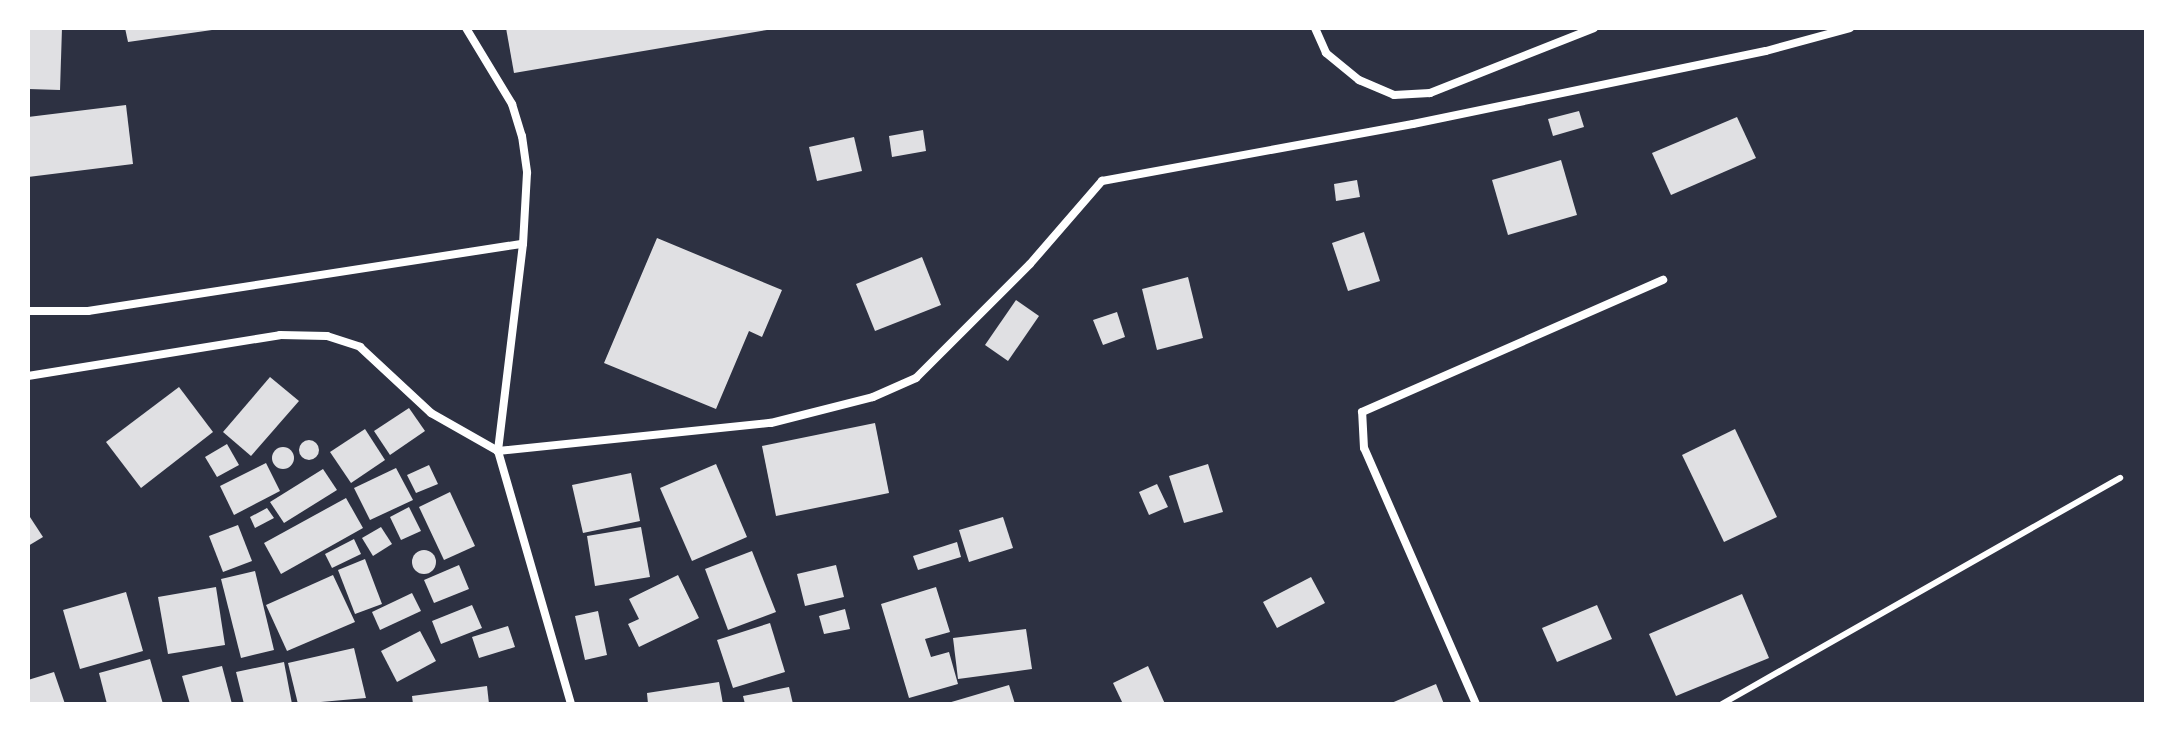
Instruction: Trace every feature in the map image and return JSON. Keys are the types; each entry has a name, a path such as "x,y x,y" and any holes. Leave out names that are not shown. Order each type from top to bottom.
{"street":[{"path":"466,28 512,104 522,136 527,173 523,244 498,451 571,704"},
{"path":"1315,28 1326,53 1359,80 1394,95 1430,93 1594,28"},
{"path":"28,376 280,335 327,336 360,347 431,413 498,451 771,423 903,388 933,364 1030,264 1102,181 1413,124 1766,51 1850,28"},
{"path":"28,311 88,311 523,244"},
{"path":"1476,704 1364,448 1362,412 1663,280"}],"lane":[{"path":"1722,704 2120,478"}],"building":[{"path":"28,28 62,28 60,90 28,89"},
{"path":"125,28 212,28 212,30 128,42"},
{"path":"506,28 767,28 767,30 514,73"},
{"path":"126,105 133,164 28,177 28,117"},
{"path":"1579,111 1584,127 1553,136 1548,119"},
{"path":"1737,117 1756,158 1671,195 1652,153"},
{"path":"923,130 926,151 892,157 889,136"},
{"path":"854,137 862,171 817,181 809,147"},
{"path":"1561,160 1577,215 1508,235 1492,180"},
{"path":"1357,180 1360,197 1336,201 1334,184"},
{"path":"1364,232 1380,281 1348,291 1332,243"},
{"path":"657,238 782,290 762,337 749,331 716,409 604,363"},
{"path":"922,257 941,305 875,331 856,284"},
{"path":"1188,277 1203,338 1157,350 1142,289"},
{"path":"1016,300 1039,316 1008,361 985,345"},
{"path":"1117,312 1125,337 1103,345 1093,320"},
{"path":"270,377 299,401 251,456 223,432"},
{"path":"179,387 213,432 141,488 106,442"},
{"path":"409,408 425,431 390,455 374,431"},
{"path":"875,423 889,493 776,516 762,446"},
{"path":"365,429 385,460 351,483 330,452"},
{"path":"1735,429 1777,517 1724,542 1682,455"},
{"path":"309,440 316,443 319,450 316,457 309,460 302,457 299,450 302,443"},
{"path":"227,444 239,465 217,477 205,457"},
{"path":"283,447 291,450 294,458 291,466 283,469 275,466 272,458 275,450"},
{"path":"266,463 280,491 234,515 220,486"},
{"path":"716,464 747,537 692,561 660,488"},
{"path":"1208,464 1223,512 1184,523 1169,476"},
{"path":"429,465 438,484 416,493 407,475"},
{"path":"396,468 413,500 370,520 354,488"},
{"path":"323,469 337,490 284,523 270,502"},
{"path":"631,473 640,521 583,533 572,485"},
{"path":"1157,484 1168,507 1149,515 1139,492"},
{"path":"450,492 475,546 444,560 419,507"},
{"path":"346,498 363,528 281,574 264,543"},
{"path":"409,507 421,531 401,540 390,517"},
{"path":"267,508 274,518 255,528 250,517"},
{"path":"28,514 43,537 28,546"},
{"path":"1003,517 1013,548 969,562 959,530"},
{"path":"238,525 252,561 223,572 209,536"},
{"path":"381,527 392,544 373,556 362,538"},
{"path":"641,527 650,577 595,586 587,536"},
{"path":"354,539 361,554 332,568 325,554"},
{"path":"957,542 961,557 918,570 913,556"},
{"path":"424,550 433,553 436,562 433,571 424,574 415,571 412,562 415,553"},
{"path":"752,551 776,612 728,630 705,569"},
{"path":"365,559 382,604 355,614 338,570"},
{"path":"459,565 469,589 434,603 424,580"},
{"path":"836,565 844,597 805,606 797,574"},
{"path":"255,571 274,650 241,658 221,579"},
{"path":"333,575 355,622 287,651 266,605"},
{"path":"678,575 699,618 639,647 628,624 639,619 629,599"},
{"path":"1311,577 1325,603 1277,628 1263,602"},
{"path":"216,587 225,645 168,654 158,597"},
{"path":"936,587 950,632 925,639 931,657 949,652 958,684 909,698 881,604"},
{"path":"126,592 143,651 80,669 63,610"},
{"path":"412,593 421,611 380,630 372,612"},
{"path":"1742,594 1769,658 1676,696 1649,634"},
{"path":"472,605 482,628 441,644 432,621"},
{"path":"1597,605 1612,639 1557,662 1542,628"},
{"path":"845,609 850,629 824,634 819,616"},
{"path":"598,611 607,655 585,660 575,616"},
{"path":"770,623 785,672 733,688 717,640"},
{"path":"508,626 515,647 479,658 472,637"},
{"path":"1026,629 1032,669 958,679 953,638"},
{"path":"420,631 436,661 397,682 381,651"},
{"path":"354,648 366,698 298,704 288,663"},
{"path":"150,659 163,704 107,704 99,673"},
{"path":"284,662 292,704 244,704 236,672"},
{"path":"222,666 232,704 190,704 182,676"},
{"path":"1148,666 1165,704 1123,704 1113,683"},
{"path":"54,672 65,704 28,704 28,680"},
{"path":"719,682 723,704 648,704 647,693"},
{"path":"1436,684 1444,704 1389,704"},
{"path":"1009,685 1015,704 948,703"},
{"path":"487,686 489,704 413,704 412,696"},
{"path":"789,687 793,704 745,704 743,696"}]}
